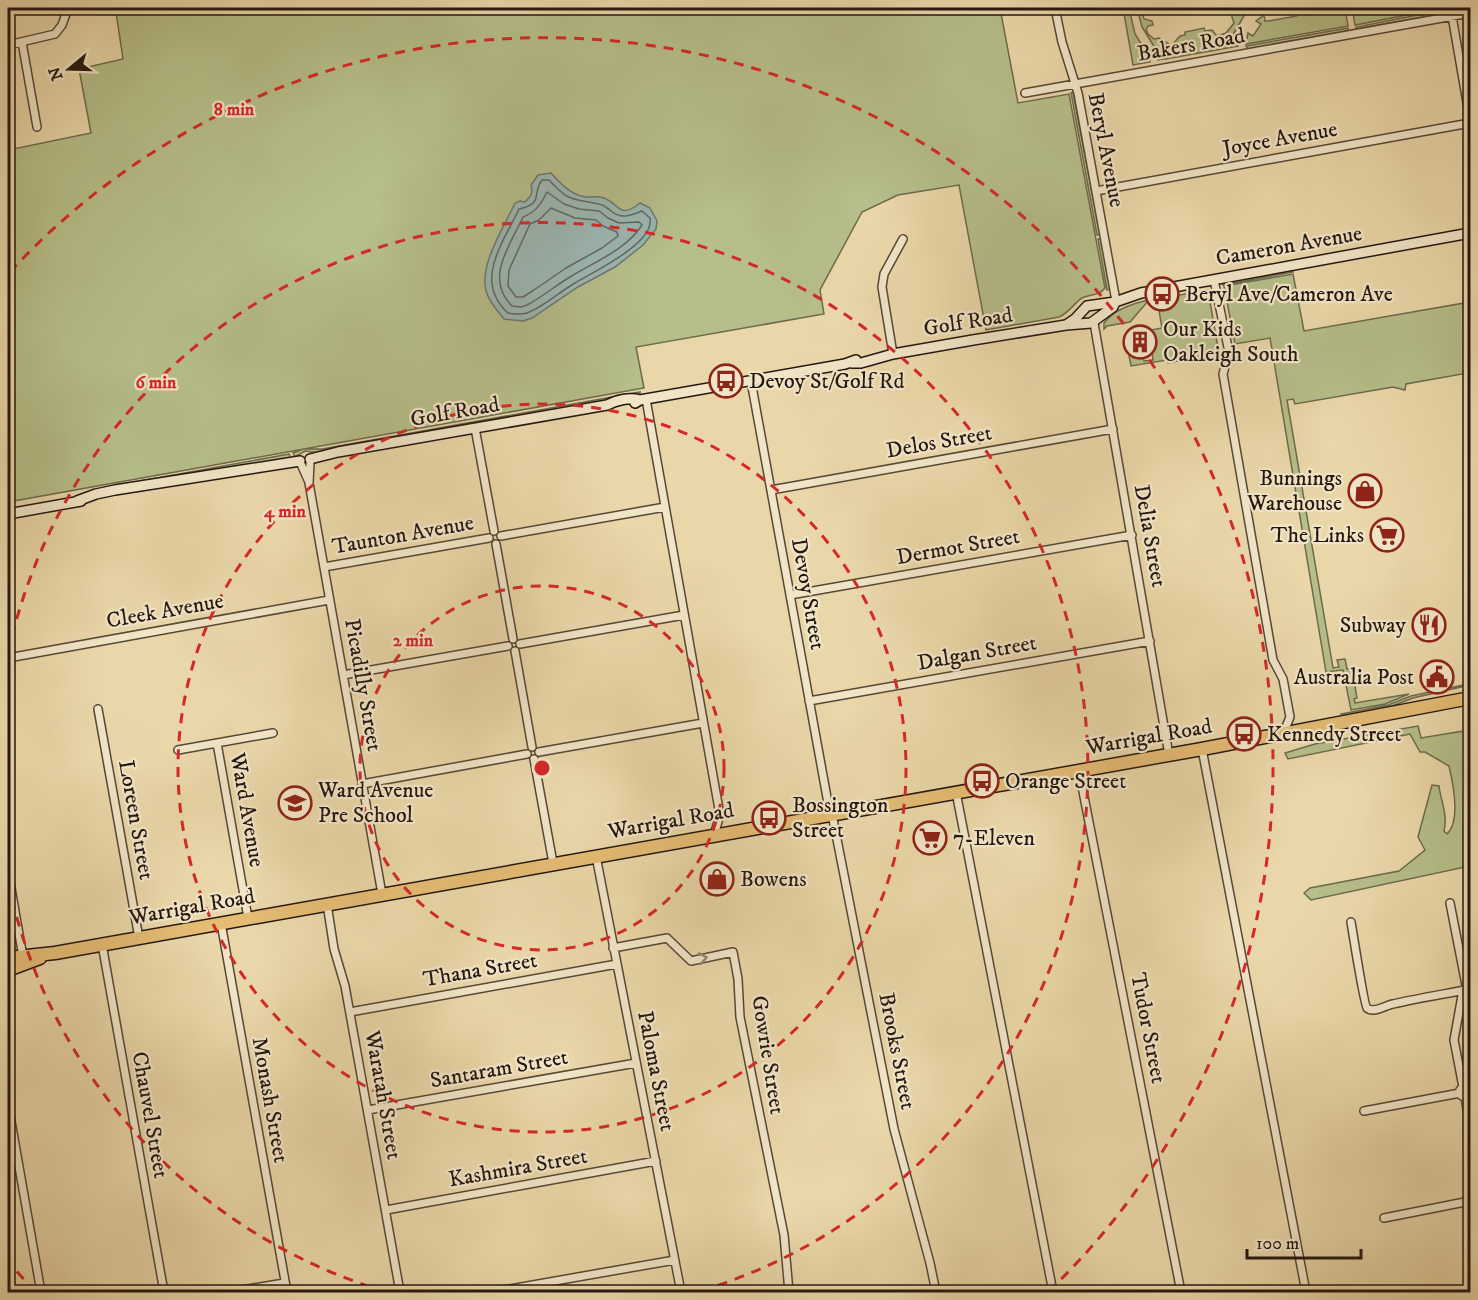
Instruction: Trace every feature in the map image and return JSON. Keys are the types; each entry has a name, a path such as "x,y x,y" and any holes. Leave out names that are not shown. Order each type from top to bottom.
{"highway":[{"name":"Warrigal Road","path":"8,958 23,959 1170,755 1470,698"},
{"name":"Warrigal Road","path":"8,970 23,959"}],"street":[{"path":"8,45 55,34 60,29 68,8"},
{"name":"Beryl Avenue","path":"1055,8 1062,42 1075,84 1115,302"},
{"name":"Bakers Road","path":"1025,93 1470,13"},
{"path":"1452,16 1470,122"},
{"path":"22,42 37,128"},
{"name":"Joyce Avenue","path":"1096,191 1470,122"},
{"name":"Cameron Avenue","path":"1083,310 1087,306 1115,302 1141,293 1470,233"},
{"path":"893,354 882,288 884,274 903,239"},
{"path":"1214,280 1228,352 1224,374 1273,660 1283,679 1290,717 1306,730"},
{"name":"Cameron Avenue","path":"1094,321 1113,307 1115,302"},
{"path":"1083,310 1082,317 1094,321 1099,309 1095,305"},
{"path":"1066,325 1083,310"},
{"name":"Golf Road","path":"9,513 115,496 136,488 305,462 634,398 643,400 852,363 867,357 876,358 1094,321"},
{"name":"Delia Street","path":"1094,321 1170,755"},
{"name":"Devoy Street","path":"751,381 831,814"},
{"path":"643,400 665,507 720,815 714,835"},
{"path":"475,428 494,531"},
{"name":"Delos Street","path":"771,490 1113,429"},
{"name":"Picadilly Street","path":"305,462 382,894"},
{"name":"Taunton Avenue","path":"501,536 665,507"},
{"path":"494,531 499,532 501,536 500,541 496,544"},
{"path":"494,531 490,533 489,538 496,544"},
{"name":"Dermot Street","path":"790,595 1131,535"},
{"name":"Taunton Avenue","path":"324,567 489,538"},
{"path":"496,544 513,639"},
{"name":"Cleek Avenue","path":"8,658 329,600"},
{"path":"520,644 684,615"},
{"path":"513,639 520,644"},
{"path":"508,646 513,639"},
{"name":"Dalgan Street","path":"809,701 1150,641"},
{"path":"515,651 519,649 520,644"},
{"path":"343,675 508,646"},
{"path":"508,646 510,650 515,651"},
{"path":"515,651 532,747"},
{"name":"Loreen Street","path":"98,709 139,938"},
{"path":"1282,734 1290,717"},
{"path":"539,752 703,723"},
{"name":"Ward Avenue","path":"178,750 273,733"},
{"name":"Ward Avenue","path":"217,743 248,918"},
{"path":"532,747 536,747 539,752"},
{"path":"527,754 529,748 532,747"},
{"path":"1202,749 1306,1293"},
{"path":"534,759 539,756 539,752"},
{"path":"362,784 527,754"},
{"path":"527,754 530,759 534,759"},
{"path":"534,759 553,863"},
{"name":"Tudor Street","path":"1079,771 1180,1293"},
{"path":"956,792 1053,1293"},
{"name":"Brooks Street","path":"831,814 894,1129 936,1293"},
{"name":"Paloma Street","path":"596,856 681,1293"},
{"path":"8,871 23,959"},
{"path":"1450,903 1467,990 1454,1040 1470,1125"},
{"name":"Waratah Street","path":"327,904 334,949 350,1012 400,1293"},
{"path":"1351,922 1363,985 1364,1003 1368,1008 1374,1010 1393,1004 1467,990"},
{"name":"Monash Street","path":"221,923 287,1293"},
{"name":"Gowrie Street","path":"613,948 667,938 691,961 733,952 738,979 740,1017 783,1235 789,1293"},
{"name":"Chauvel Street","path":"102,944 164,1293"},
{"name":"Thana Street","path":"350,1012 617,964"},
{"name":"Santaram Street","path":"368,1110 636,1063"},
{"path":"1364,1111 1465,1092"},
{"path":"8,1104 41,1293"},
{"name":"Kashmira Street","path":"386,1210 656,1161"},
{"path":"1384,1218 1470,1202"},
{"path":"492,1293 675,1260"},
{"path":"230,1293 284,1283"}],"green space":[{"path":"118,8 1000,8 1018,103 1069,94 1105,288 1097,294 1082,298 1059,317 986,330 959,185 898,195 862,212 820,290 824,314 636,347 644,388 8,502 8,150 91,133 79,69 123,59 116,12"},
{"path":"1123,8 1129,8 1135,34 1149,56 1150,62 1133,65"},
{"path":"1137,8 1141,8 1144,19 1152,21 1153,25 1146,29 1148,34 1154,39 1159,38 1169,44 1163,51 1164,59 1158,60 1155,48 1142,27"},
{"path":"1345,8 1348,26 1246,44 1248,33 1253,36 1261,24 1256,21 1264,15 1265,21 1268,21 1297,16 1296,10 1304,9 1306,15"},
{"path":"1352,8 1421,8 1423,12 1355,25"},
{"path":"1238,11 1244,16 1234,33 1234,36 1238,37 1238,46 1165,59 1165,53 1180,36 1185,35 1185,32 1204,28 1205,31 1212,30 1217,36 1226,33 1234,23 1231,14"},
{"path":"1423,14 1423,17 1356,29 1356,27"},
{"path":"1348,28 1348,31 1248,49 1246,46"},
{"path":"1073,92 1100,235 1097,235 1071,93"},
{"path":"1098,239 1101,239 1110,289 1107,290"},
{"path":"1291,269 1293,272 1223,285 1222,282"},
{"path":"1293,274 1304,331 1470,302 1470,365 1466,366 1468,373 1406,384 1405,390 1393,387 1295,404 1293,399 1287,400 1333,668 1339,667 1337,660 1345,659 1347,669 1352,669 1357,698 1354,699 1355,703 1409,694 1385,704 1351,710 1343,670 1326,672 1270,338 1235,344 1224,286"},
{"path":"1208,290 1219,354 1215,357 1214,354 1168,363 1167,360 1131,366 1129,356 1133,355 1133,352 1141,350 1144,361 1153,360 1150,335 1142,336 1141,332 1162,328 1157,299"},
{"path":"1149,300 1130,322 1107,326 1104,329 1104,323 1113,314 1131,305"},
{"path":"640,392 640,396 319,453 305,451 295,457 293,453 303,449 322,449"},
{"path":"289,454 291,458 141,483 141,481"},
{"path":"1470,685 1413,698 1392,706 1343,717 1341,714 1388,705 1411,696"},
{"path":"1418,726 1421,738 1470,730 1470,866 1311,900 1304,893 1310,888 1399,871 1425,850 1418,837 1432,785 1439,786 1445,814 1444,831 1447,834 1454,820 1455,811 1452,782 1449,766 1425,752 1420,752 1410,734 1288,759 1285,753 1315,744"}],"water":[{"path":"551,173 566,188 580,196 604,198 624,210 640,203 650,208 657,221 656,229 643,245 615,267 578,287 532,318 523,321 504,319 486,291 486,270 489,258 515,203 525,202 532,193 531,185 538,175"}],"place":[{"name":"Beryl Ave/Cameron Ave","path":"1162,294"},
{"name":"Our Kids Oakleigh South","path":"1140,342"},
{"name":"Devoy St/Golf Rd","path":"726,381"},
{"name":"Bunnings Warehouse","path":"1365,491"},
{"name":"The Links","path":"1387,535"},
{"name":"Subway","path":"1429,625"},
{"name":"Australia Post","path":"1437,677"},
{"name":"Kennedy Street","path":"1244,734"},
{"name":"Orange Street","path":"982,781"},
{"name":"Ward Avenue Pre School","path":"295,803"},
{"name":"Bossington Street","path":"769,818"},
{"name":"7-Eleven","path":"930,838"},
{"name":"Bowens","path":"717,879"}]}
